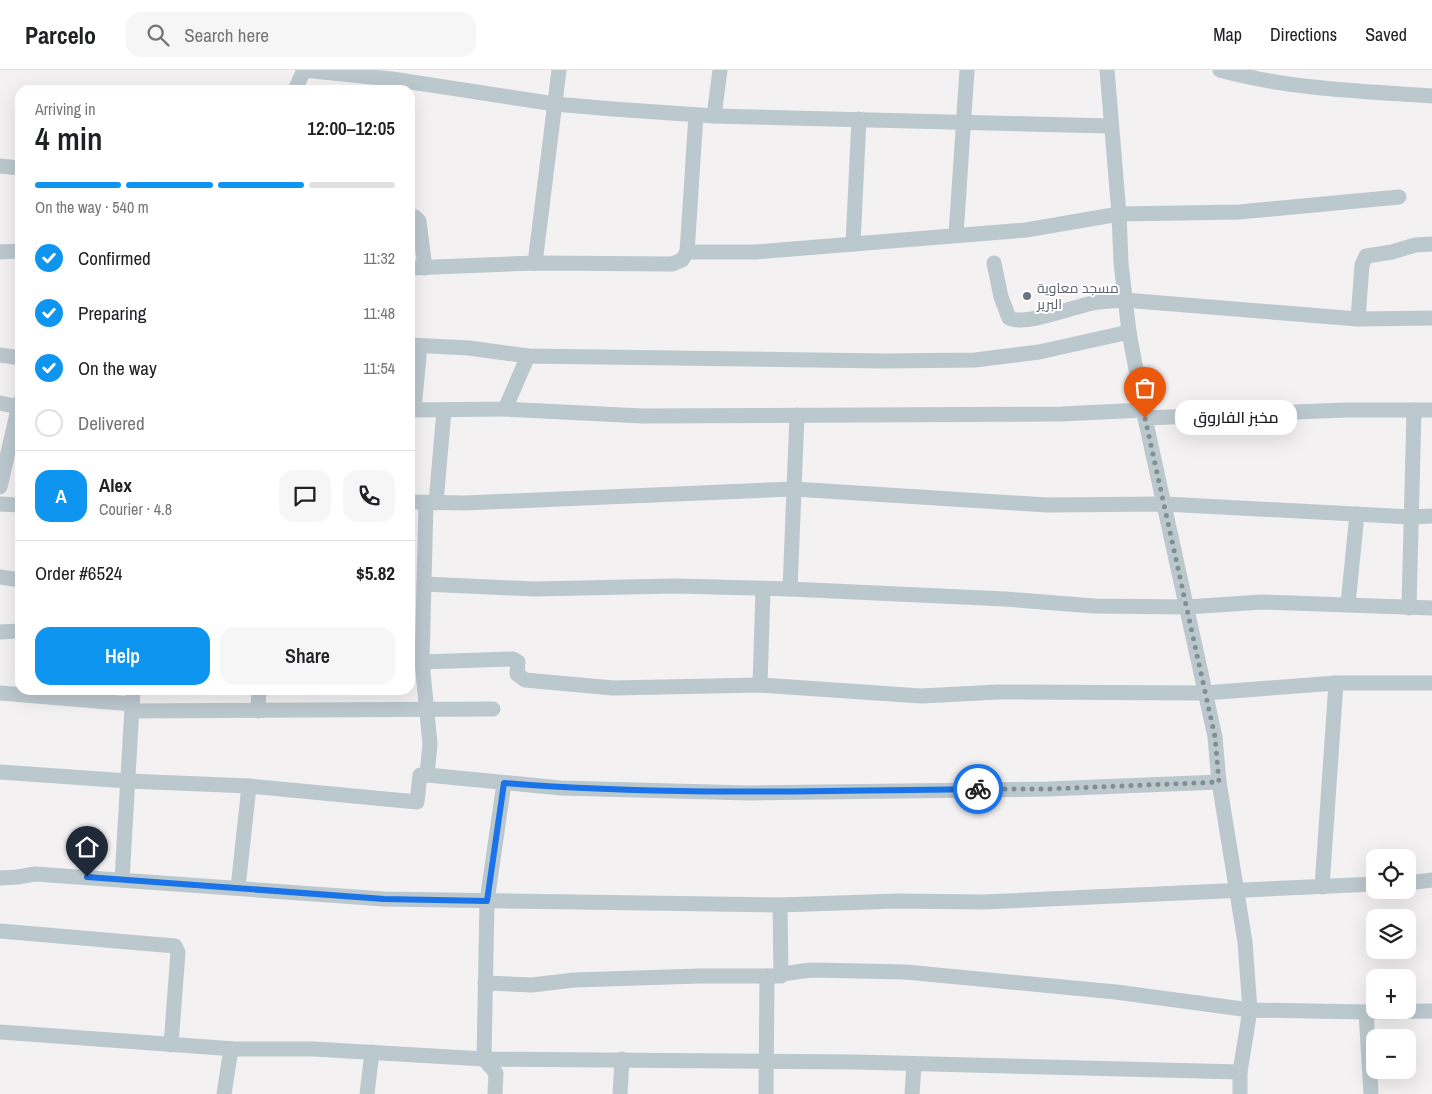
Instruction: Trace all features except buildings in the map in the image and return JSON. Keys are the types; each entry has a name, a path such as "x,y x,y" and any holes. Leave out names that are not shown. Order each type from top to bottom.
{"street":[{"path":"298,85 304,70 392,80 555,104 696,115 964,124 1110,126"},
{"path":"534,263 559,70"},
{"path":"714,116 720,70"},
{"path":"956,235 967,70"},
{"path":"1107,70 1128,332 1215,737 1219,782 1245,942 1250,1010 1240,1072 1240,1094"},
{"path":"1220,70 1275,81 1335,89 1432,96"},
{"path":"415,268 534,263 672,264 682,260 687,252 696,115"},
{"path":"853,244 859,119"},
{"path":"0,166 15,168"},
{"path":"687,252 755,252 1026,230 1119,214 1239,212 1399,197"},
{"path":"415,217 419,221 425,268"},
{"path":"1358,319 1362,265 1366,256 1415,245 1432,244"},
{"path":"0,252 15,251"},
{"path":"994,263 1001,296 1009,318 1012,320 1030,320 1094,303 1124,300 1358,319 1432,318"},
{"path":"415,346 468,348 528,356 884,361 975,360 1039,352 1128,332"},
{"path":"0,355 15,357"},
{"path":"505,409 528,356"},
{"path":"0,403 15,404"},
{"path":"415,410 505,409 642,416 1145,414 1432,410"},
{"path":"427,775 430,744 422,662 424,584 431,503 444,410"},
{"path":"1409,608 1414,410"},
{"path":"790,589 796,415"},
{"path":"0,487 15,421"},
{"path":"415,502 495,502 794,489 1047,506 1165,504 1410,517 1432,516"},
{"path":"0,504 15,505"},
{"path":"1348,604 1357,514"},
{"path":"0,577 15,579"},
{"path":"424,584 534,588 675,586 790,589 1005,599 1094,606 1187,607 1262,602 1432,608"},
{"path":"760,685 763,589"},
{"path":"0,632 15,631"},
{"path":"422,662 513,659 518,662 517,674 525,680 613,688 760,685 921,696 998,692 1205,692 1336,683 1432,683"},
{"path":"1322,887 1336,683"},
{"path":"0,694 15,695"},
{"path":"17,695 258,711 492,709"},
{"path":"258,695 258,711"},
{"path":"122,880 133,702"},
{"path":"0,772 128,781 249,786 417,802 420,776 427,775 561,788 749,793 1048,789 1219,782"},
{"path":"495,1094 496,1073 484,1059 487,901 504,783"},
{"path":"238,888 249,786"},
{"path":"0,878 35,874 384,899 780,905 984,902 1366,885"},
{"path":"1416,882 1432,880"},
{"path":"766,1094 766,1061 780,905"},
{"path":"0,931 175,946 178,952 171,1044"},
{"path":"485,983 532,985 574,980 774,975 811,970 906,972 1116,992 1250,1010 1366,1012"},
{"path":"1416,1011 1432,1011"},
{"path":"1366,1019 1371,1094"},
{"path":"0,1032 231,1049 314,1049 484,1059 766,1061 1240,1072"},
{"path":"224,1094 231,1049"},
{"path":"367,1094 372,1052"},
{"path":"620,1094 622,1059"},
{"path":"912,1094 914,1064"}],"way so far":[{"path":"978,789 1048,789 1219,782 1215,737 1145,418"}],"place":[{"name":"مسجد معاوية البرير","path":"1027,296"},
{"name":"مخبز الفاروق","path":"1145,418"}],"route":[{"path":"87,877 384,899 487,901 504,783 561,788 719,793 978,789"}]}
